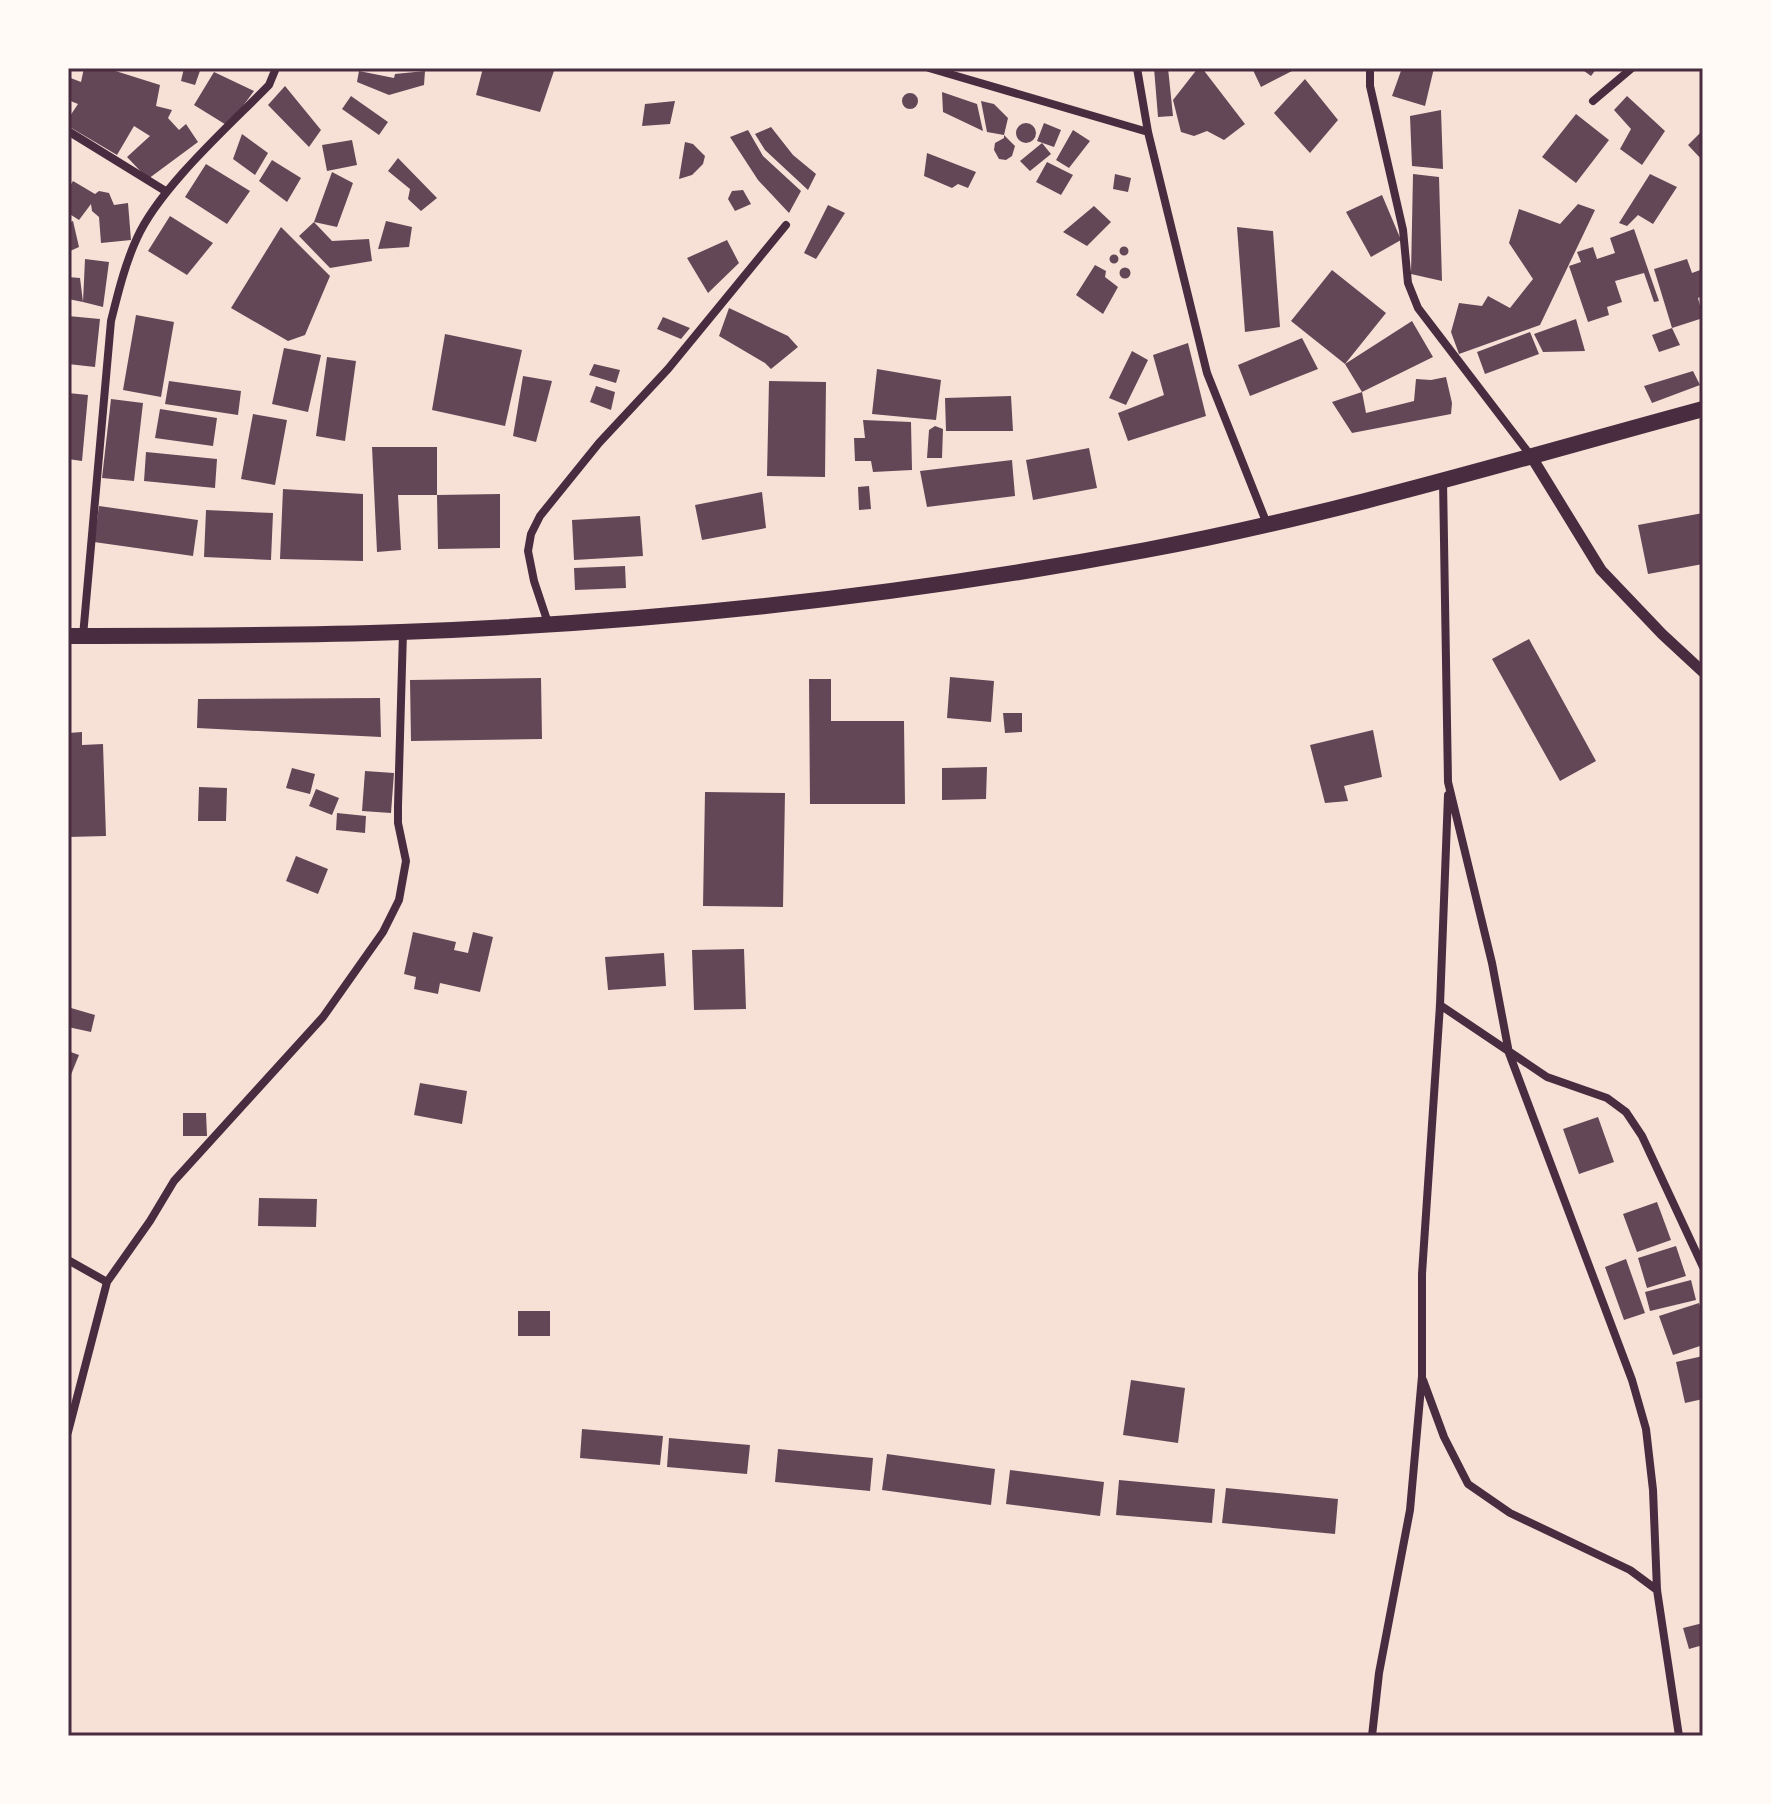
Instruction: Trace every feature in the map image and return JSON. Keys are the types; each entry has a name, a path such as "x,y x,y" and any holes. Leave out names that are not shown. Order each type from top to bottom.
{"highway":[{"path":"76,636 403,632 548,623 700,612 993,576 1147,550 1267,524 1703,409"}],"street":[{"path":"76,636 111,321 137,237 167,192 269,85 276,68"},
{"path":"929,68 1148,132"},
{"path":"1137,68 1148,132 1207,373 1267,524"},
{"path":"1370,68 1370,86 1403,230 1411,295 1418,308 1531,456 1601,570 1703,672"},
{"path":"1593,101 1632,68"},
{"path":"68,131 167,192"},
{"path":"548,623 528,551 531,534 540,516 599,443 668,369 786,225"},
{"path":"1372,1736 1379,1673 1410,1510 1422,1376 1422,1274 1440,1005 1448,782 1443,479"},
{"path":"68,1432 107,1282 174,1181 323,1017 383,932 399,900 406,861 398,823 403,632"},
{"path":"1448,782 1492,963 1509,1053 1632,1380 1646,1429 1653,1490 1657,1590 1679,1736"},
{"path":"1440,1005 1547,1077 1607,1098 1626,1112 1642,1136 1703,1267"},
{"path":"68,1260 107,1282"},
{"path":"1422,1376 1444,1437 1468,1484 1510,1513 1630,1570 1657,1590"}],"building":[{"path":"84,68 106,68 160,85 156,106 172,110 168,118 179,130 186,124 198,142 148,179 127,157 150,136 134,126 117,155 68,126 68,119 78,104 68,100 68,77 81,82"},
{"path":"184,68 201,68 195,85 181,81"},
{"path":"483,68 555,68 540,112 476,95"},
{"path":"1154,68 1168,68 1173,116 1158,117"},
{"path":"1198,68 1202,68 1245,124 1224,140 1207,131 1194,136 1181,132 1173,100"},
{"path":"1252,68 1291,68 1292,71 1261,87"},
{"path":"1402,68 1434,68 1425,106 1392,96"},
{"path":"1580,68 1597,68 1591,76"},
{"path":"359,71 394,78 395,74 425,71 424,85 389,95 357,82"},
{"path":"214,72 254,91 228,126 194,105"},
{"path":"1305,79 1338,120 1310,153 1274,113"},
{"path":"285,86 321,130 309,147 268,105"},
{"path":"942,92 977,104 983,131 943,112"},
{"path":"907,93 913,93 918,101 916,107 907,109 902,104 902,98"},
{"path":"351,96 388,122 379,135 342,109"},
{"path":"1627,96 1665,131 1642,165 1620,149 1631,129 1614,110"},
{"path":"675,101 670,124 642,126 645,104"},
{"path":"981,101 994,104 1008,118 1004,135 987,132"},
{"path":"1441,110 1443,169 1412,166 1410,116"},
{"path":"1576,114 1609,140 1576,183 1542,157"},
{"path":"1026,123 1033,126 1036,133 1033,140 1026,143 1019,140 1016,133 1019,126"},
{"path":"1044,123 1061,130 1054,147 1037,141"},
{"path":"771,127 793,155 816,174 808,190 765,150 755,134"},
{"path":"748,130 763,156 801,191 789,213 758,180 730,137"},
{"path":"1073,130 1090,141 1069,168 1056,160"},
{"path":"1703,130 1703,161 1688,145"},
{"path":"242,134 268,153 255,175 233,159"},
{"path":"1004,135 1015,146 1012,156 1006,160 999,159 994,150 995,143"},
{"path":"352,140 357,165 327,171 322,145"},
{"path":"685,142 693,144 705,156 703,164 692,175 679,179"},
{"path":"1042,143 1051,154 1030,171 1020,161"},
{"path":"927,153 976,172 968,188 958,184 952,188 924,176"},
{"path":"398,158 437,198 421,211 408,199 410,189 388,171"},
{"path":"272,160 301,178 287,202 259,181"},
{"path":"1047,162 1073,175 1061,195 1036,182"},
{"path":"206,164 250,191 227,224 185,197"},
{"path":"332,172 353,183 337,227 314,222"},
{"path":"1115,174 1131,178 1128,192 1113,189"},
{"path":"1413,174 1439,177 1442,281 1411,274"},
{"path":"1650,174 1677,187 1653,224 1638,215 1627,226 1619,223"},
{"path":"73,181 95,194 99,191 109,193 114,205 128,203 131,240 101,243 99,217 92,211 91,204 79,220 68,213 68,189"},
{"path":"743,190 751,204 735,211 728,199 732,191"},
{"path":"1382,195 1401,240 1371,257 1346,212"},
{"path":"1578,204 1595,210 1540,325 1459,354 1451,332 1459,303 1482,306 1488,296 1510,308 1533,279 1509,243 1519,209 1560,224"},
{"path":"828,205 845,213 816,259 804,253"},
{"path":"1094,206 1111,222 1087,246 1063,232"},
{"path":"170,216 213,243 187,275 148,251"},
{"path":"73,221 79,247 68,252 68,223"},
{"path":"386,221 412,227 409,247 378,249"},
{"path":"314,222 332,241 369,239 372,261 330,268 299,236"},
{"path":"281,227 330,276 305,335 288,341 231,308"},
{"path":"1237,227 1273,231 1280,327 1245,332"},
{"path":"1634,229 1659,301 1654,302 1644,273 1615,281 1622,302 1607,307 1609,315 1588,322 1569,266 1581,262 1577,252 1593,247 1597,259 1615,253 1610,238"},
{"path":"727,240 739,263 708,293 687,258"},
{"path":"1124,246 1129,251 1124,256 1119,251"},
{"path":"1114,254 1119,259 1114,264 1109,259"},
{"path":"85,259 109,262 103,307 83,302"},
{"path":"1687,259 1692,273 1703,269 1703,296 1698,298 1703,318 1672,328 1654,269"},
{"path":"1095,265 1106,271 1105,277 1118,287 1103,314 1076,295"},
{"path":"1125,268 1130,273 1125,278 1120,273"},
{"path":"1332,270 1386,313 1345,364 1291,321"},
{"path":"68,277 80,278 83,302 68,299"},
{"path":"729,308 788,336 798,347 771,369 719,336"},
{"path":"136,315 174,322 161,397 123,390"},
{"path":"68,316 100,319 95,367 68,364"},
{"path":"663,317 690,328 681,339 657,329"},
{"path":"1576,319 1585,351 1543,352 1534,334"},
{"path":"1412,321 1433,357 1362,392 1345,364"},
{"path":"1672,328 1680,345 1659,352 1652,335"},
{"path":"1530,332 1539,354 1485,374 1477,352"},
{"path":"445,334 522,350 505,426 432,410"},
{"path":"1302,338 1318,369 1250,396 1238,365"},
{"path":"1188,343 1206,416 1128,441 1118,413 1164,395 1153,355"},
{"path":"284,348 321,355 308,412 272,404"},
{"path":"1132,351 1148,360 1126,405 1109,398"},
{"path":"327,357 356,361 345,441 316,436"},
{"path":"594,364 620,370 616,383 589,375"},
{"path":"877,369 941,380 936,420 872,414"},
{"path":"1693,371 1700,385 1652,403 1644,386"},
{"path":"523,376 552,381 536,442 513,436"},
{"path":"1446,377 1452,403 1451,414 1352,433 1332,402 1362,392 1366,413 1414,401 1416,379"},
{"path":"169,381 241,391 238,415 165,404"},
{"path":"769,381 826,382 825,477 767,476"},
{"path":"596,386 615,392 611,410 590,402"},
{"path":"68,393 88,395 82,461 68,459"},
{"path":"1011,396 1013,431 946,431 945,398"},
{"path":"111,399 143,403 134,481 102,478"},
{"path":"160,409 217,418 213,446 155,438"},
{"path":"253,414 287,420 275,485 241,479"},
{"path":"863,420 911,422 912,470 873,472 871,461 855,461 854,438 865,438"},
{"path":"935,426 943,429 942,458 927,458 929,430"},
{"path":"372,447 437,447 437,495 398,495 401,550 377,552"},
{"path":"1089,448 1097,488 1033,500 1026,460"},
{"path":"146,452 217,459 215,488 144,481"},
{"path":"1012,460 1015,496 927,507 920,471"},
{"path":"869,486 871,509 859,510 858,487"},
{"path":"283,489 363,494 363,561 280,559"},
{"path":"762,492 766,528 702,540 695,505"},
{"path":"500,494 500,548 438,549 437,495"},
{"path":"99,506 198,520 193,556 94,542"},
{"path":"206,510 273,513 271,560 204,557"},
{"path":"1703,513 1703,564 1648,574 1638,525"},
{"path":"640,516 643,556 574,560 572,520"},
{"path":"625,566 626,588 575,590 574,568"},
{"path":"1529,639 1596,761 1560,781 1492,659"},
{"path":"950,677 994,681 991,722 947,718"},
{"path":"541,678 542,739 411,741 410,680"},
{"path":"809,679 831,679 831,721 904,721 905,804 810,804"},
{"path":"380,698 381,737 197,728 198,699"},
{"path":"1003,713 1022,713 1022,732 1005,733"},
{"path":"1373,730 1382,777 1344,786 1348,801 1325,803 1310,745"},
{"path":"82,732 82,745 103,744 106,836 68,837 68,733"},
{"path":"987,767 986,799 942,800 942,768"},
{"path":"292,768 315,774 310,794 286,788"},
{"path":"365,771 394,773 391,813 362,811"},
{"path":"199,787 227,788 226,821 198,821"},
{"path":"316,789 339,798 332,815 309,806"},
{"path":"705,792 785,793 783,907 703,906"},
{"path":"337,813 366,816 365,833 336,830"},
{"path":"296,856 328,869 318,894 286,881"},
{"path":"413,932 456,942 454,950 468,953 473,932 493,937 480,992 440,983 438,994 414,989 416,977 404,974"},
{"path":"744,949 746,1009 694,1010 692,950"},
{"path":"664,953 666,986 608,990 605,957"},
{"path":"71,1008 95,1015 91,1032 68,1027"},
{"path":"68,1051 79,1055 68,1082"},
{"path":"420,1083 467,1091 462,1124 414,1115"},
{"path":"183,1113 206,1113 207,1136 183,1136"},
{"path":"1598,1117 1614,1162 1579,1174 1563,1129"},
{"path":"259,1198 317,1199 316,1227 258,1226"},
{"path":"1657,1202 1671,1240 1637,1252 1623,1214"},
{"path":"1676,1246 1686,1276 1647,1288 1638,1258"},
{"path":"1626,1259 1645,1313 1624,1320 1605,1267"},
{"path":"1691,1280 1696,1300 1650,1311 1645,1292"},
{"path":"1699,1303 1703,1316 1703,1345 1673,1355 1659,1316"},
{"path":"518,1311 550,1311 550,1336 518,1336"},
{"path":"1703,1356 1703,1399 1685,1403 1676,1362"},
{"path":"1131,1380 1185,1388 1178,1443 1123,1435"},
{"path":"582,1429 663,1436 660,1465 580,1458"},
{"path":"669,1438 750,1445 747,1474 667,1467"},
{"path":"778,1449 873,1458 870,1491 775,1482"},
{"path":"887,1454 995,1469 991,1505 882,1490"},
{"path":"1010,1470 1104,1482 1100,1516 1006,1504"},
{"path":"1119,1480 1215,1489 1212,1523 1116,1515"},
{"path":"1226,1488 1338,1499 1335,1534 1222,1523"},
{"path":"1703,1623 1703,1645 1689,1649 1683,1628"}]}
